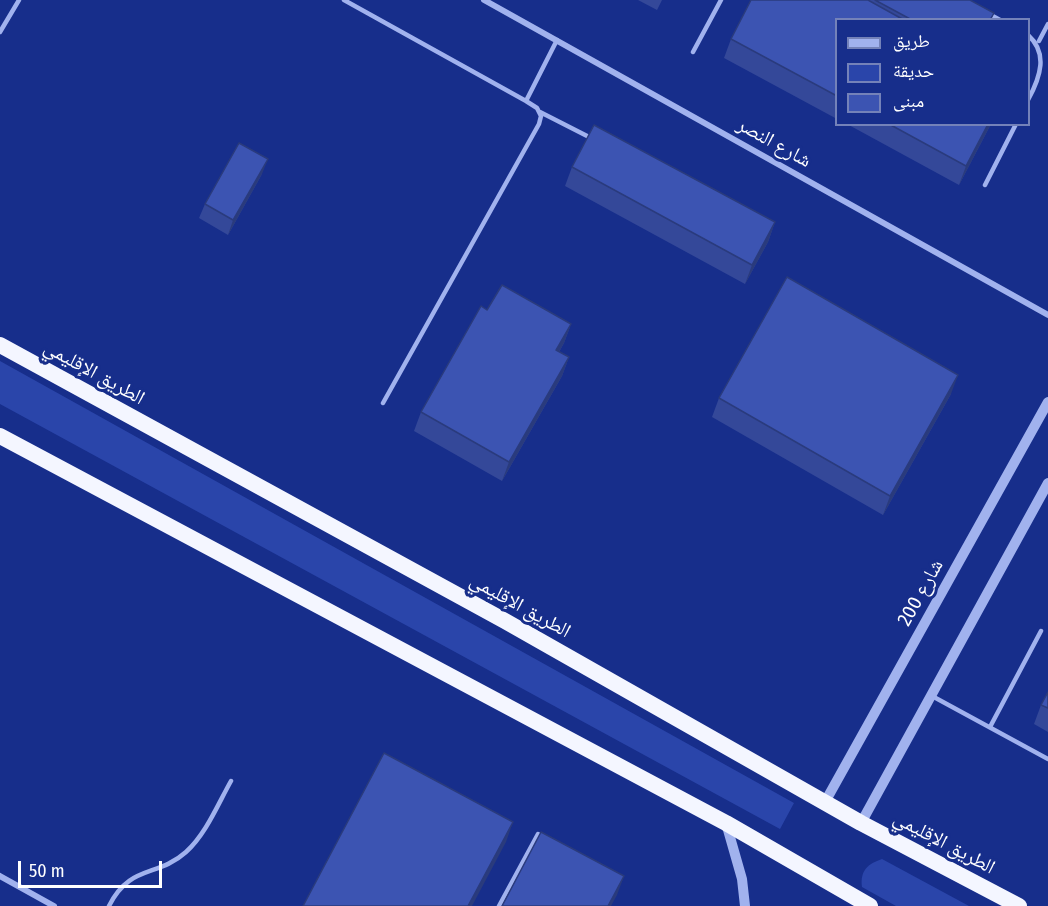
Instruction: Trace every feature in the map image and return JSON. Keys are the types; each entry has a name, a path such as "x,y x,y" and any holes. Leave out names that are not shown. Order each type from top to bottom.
{"highway":[{"name":"الطريق الإقليمي","path":"0,345 505,621 861,823 1019,906"},
{"path":"0,436 726,823 870,906"}],"street":[{"name":"شارع النصر","path":"484,0 1048,315"},
{"name":"شارع 200","path":"825,802 1048,402"},
{"path":"861,823 1048,483"},
{"path":"726,823 742,879 746,906"},
{"path":"0,876 54,906"}],"lane":[{"path":"0,32 19,0"},
{"path":"344,0 526,101 540,112 602,144"},
{"path":"693,52 721,0"},
{"path":"982,10 996,18"},
{"path":"1039,41 1048,24"},
{"path":"1030,36 1039,41 1047,59 1046,67 1030,98"},
{"path":"526,101 557,40"},
{"path":"383,403 539,124 540,112"},
{"path":"985,185 1015,126"},
{"path":"990,727 1041,631"},
{"path":"931,696 1048,759"},
{"path":"109,906 120,888 128,881 168,864 188,851 202,832 231,781"},
{"path":"499,906 538,834"}],"green space":[{"path":"0,361 794,803 780,829 0,404"},
{"path":"882,859 969,906 896,906 862,887 862,876 866,868"}],"building":[{"path":"751,0 868,0 900,18 835,18 835,95 731,39"},
{"path":"875,0 970,0 994,13 991,18 908,18"},
{"path":"594,125 775,222 752,265 572,167"},
{"path":"893,126 987,126 966,166"},
{"path":"239,143 268,159 233,220 205,204"},
{"path":"787,277 958,375 890,496 719,398"},
{"path":"502,285 571,324 556,350 569,357 509,462 421,412 481,306 487,310"},
{"path":"1048,692 1048,708 1041,705"},
{"path":"384,753 513,822 468,906 303,906"},
{"path":"541,832 624,876 608,906 502,906"}]}
